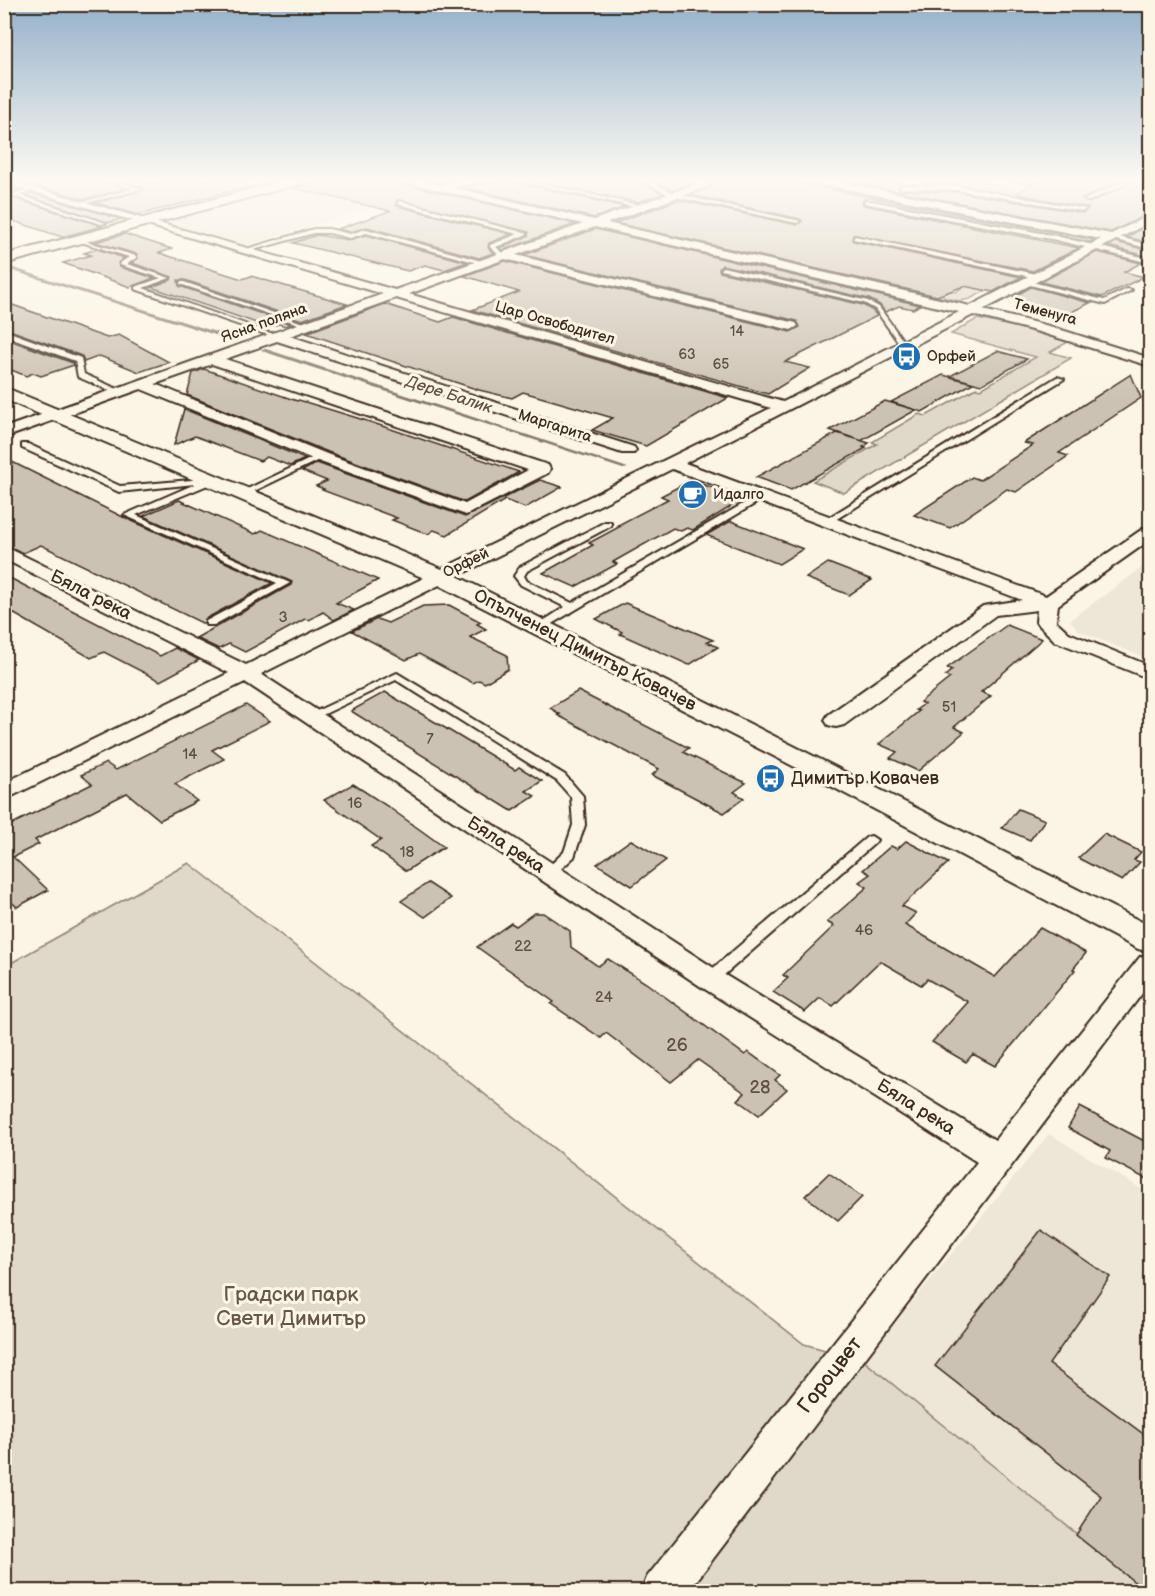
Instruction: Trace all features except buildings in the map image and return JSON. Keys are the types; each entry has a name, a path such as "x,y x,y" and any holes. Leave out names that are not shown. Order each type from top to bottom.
{"street":[{"path":"9,259 30,253"},
{"name":"Цар Освободител","path":"258,253 785,407"},
{"name":"Ясна поляна","path":"4,433 506,253"},
{"name":"Теменуга","path":"721,253 1044,328 1150,362"},
{"name":"Орфей","path":"4,793 785,407 1081,253"},
{"path":"502,255 791,326"},
{"name":"Маргарита","path":"276,336 628,450"},
{"path":"141,384 321,457 466,510 542,469 211,359"},
{"name":"Опълченец Димитър Ковачев","path":"4,392 439,576 801,759 1150,940"},
{"path":"670,463 1048,603"},
{"path":"990,610 1048,603 1150,532"},
{"name":"Бяла река","path":"4,551 245,674 710,978 998,1158"},
{"path":"836,720 990,610 997,602 998,590 976,577"},
{"path":"1048,603 1046,622 1062,637"},
{"path":"990,610 1150,673"},
{"path":"998,1158 1150,964"},
{"name":"Гороцвет","path":"662,1592 998,1158"}],"lane":[{"path":"124,253 135,257 122,264 167,278 137,288 276,336"},
{"path":"450,253 482,262"},
{"path":"921,253 1030,279 1105,302 1129,290"},
{"path":"1116,253 1150,261"},
{"path":"723,269 866,302 877,308 903,345"},
{"path":"182,283 306,325"},
{"path":"4,332 78,360 81,375 120,392"},
{"path":"827,521 1060,379"},
{"path":"25,446 119,489 212,480"},
{"path":"243,493 321,457"},
{"path":"210,623 285,583 128,515 212,480"},
{"path":"539,627 760,497"},
{"path":"572,607 524,583 519,576 523,569 608,524"},
{"path":"310,717 397,676 561,778 577,796 579,825 570,854 548,873"},
{"path":"710,978 871,840"}],"shaded area":[{"path":"1150,562 1150,660 1079,631 1070,620"},
{"path":"1049,1134 1150,1194 1150,1591 1147,1591 1076,1535 864,1361"}],"green space":[{"path":"875,253 993,287 970,299 960,301 812,268 817,266 943,294 949,291 956,292 965,285"},
{"path":"977,319 1025,329 1068,342 1050,352 1071,358 844,493 813,481 877,444 872,442 919,414 926,416 976,388 981,389 1036,357 951,334"},
{"name":"Градски парк Свети Димитър","path":"189,863 804,1344 864,1361 1147,1591 5,1591 4,967"}],"waterway":[{"name":"Дере Балик","path":"4,266 233,339"},
{"name":"Дере Балик","path":"264,350 625,468"}],"place":[{"name":"Орфей","path":"906,356"},
{"name":"Идалго","path":"692,494"},
{"name":"Димитър Ковачев","path":"770,778"}]}
